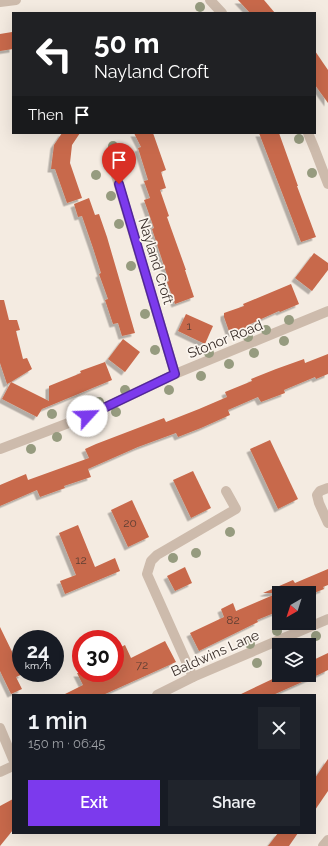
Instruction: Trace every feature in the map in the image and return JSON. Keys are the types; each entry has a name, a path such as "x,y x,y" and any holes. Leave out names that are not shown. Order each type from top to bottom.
{"street":[{"path":"0,2 16,0"},
{"path":"210,0 221,12"},
{"path":"308,134 328,184"},
{"name":"Nayland Croft","path":"110,155 175,374"},
{"name":"Stonor Road","path":"0,449 87,416 175,374 328,312"},
{"path":"328,488 320,491 317,495 328,523"},
{"path":"193,677 147,574 151,561 156,555 236,509 226,491"},
{"name":"Baldwins Lane","path":"159,694 193,677 328,618"},
{"path":"0,728 12,757"},
{"path":"0,772 12,766"}],"building":[{"path":"238,0 264,0 274,12 249,12"},
{"path":"12,32 12,49 0,51 0,34"},
{"path":"316,52 328,70 328,103 316,86"},
{"path":"61,134 79,134 72,145 70,163 82,198 67,203 55,169 51,169 54,145"},
{"path":"134,134 153,134 166,170 161,172 166,188 160,190 169,216 167,217 194,297 175,304 152,229 154,228 144,200 150,198 144,181 148,180 138,148 141,147"},
{"path":"259,134 279,134 316,237 301,242"},
{"path":"89,198 95,215 99,214 107,237 135,333 122,336 118,323 113,324 105,300 108,299 99,274 101,273 93,248 82,216 78,217 74,204"},
{"path":"314,253 328,263 328,270 312,291 295,278"},
{"path":"291,284 299,304 280,312 279,311 246,326 247,328 230,334 224,313 244,306 243,304"},
{"path":"0,300 4,300 9,320 17,320 20,330 16,331 23,359 27,358 32,369 7,384 0,363"},
{"path":"186,314 213,326 205,344 178,331"},
{"path":"123,339 140,352 125,372 108,359"},
{"path":"328,354 328,374 316,379 315,377 284,390 285,393 261,402 258,397 228,410 230,415 178,437 176,433 138,447 88,469 91,477 64,486 65,488 40,497 37,490 0,506 0,485 26,474 28,480 89,458 85,449 96,444 164,418 166,422 199,409 227,397 225,392 276,369 304,359 305,363"},
{"path":"105,362 112,380 42,409 37,417 2,399 11,382 49,401 49,386 81,373 80,371"},
{"path":"270,440 298,499 278,509 250,449"},
{"path":"193,471 211,508 191,518 173,480"},
{"path":"132,500 149,537 128,547 111,510"},
{"path":"78,525 95,567 115,558 120,571 65,594 60,581 76,575 59,533"},
{"path":"185,567 192,583 175,591 167,576"},
{"path":"328,569 328,585 323,587 324,589 316,592 316,586 279,586 293,580 295,583"},
{"path":"272,589 272,593 263,593"},
{"path":"272,596 272,614 257,620 258,622 199,651 190,633 224,617 221,609 233,603 236,611"},
{"path":"0,627 12,652 12,682 18,682 22,689 11,694 0,671"},
{"path":"165,641 176,662 105,694 65,694 83,685 82,682 124,682 125,645 131,658"},
{"path":"328,653 328,670 316,676 316,659"},
{"path":"272,679 272,682 302,682 275,694 241,694"},
{"path":"328,759 328,791 316,809 316,777"},
{"path":"12,800 12,831 0,846 0,806"},
{"path":"277,834 297,834 289,846 268,846"}],"route":[{"path":"87,416 175,374 119,184"}]}
